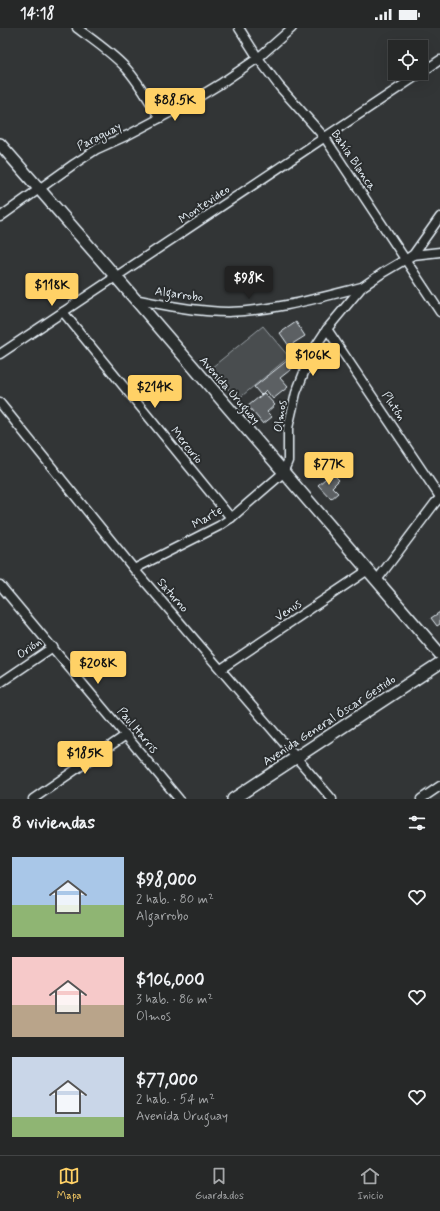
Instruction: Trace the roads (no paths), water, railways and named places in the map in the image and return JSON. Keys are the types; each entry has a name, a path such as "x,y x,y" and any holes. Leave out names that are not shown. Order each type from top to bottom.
{"street":[{"path":"77,28 109,52 125,68 148,98 160,118"},
{"name":"Bahía Blanca","path":"239,28 258,58 279,86 325,138 440,312"},
{"name":"Paraguay","path":"0,217 97,149 128,135 215,88 258,58 292,28"},
{"name":"Montevideo","path":"428,68 440,60"},
{"name":"Montevideo","path":"0,354 411,80"},
{"name":"Avenida Uruguay","path":"0,144 440,654"},
{"path":"413,255 440,217"},
{"path":"362,287 413,255 440,252"},
{"name":"Algarrobo","path":"134,299 180,307 226,312 259,310 362,287"},
{"name":"Olmos","path":"283,473 288,461 288,428 296,393 312,352 327,329 362,287"},
{"name":"Mercurio","path":"63,312 231,518"},
{"name":"Plutón","path":"327,329 440,498"},
{"name":"Saturno","path":"0,403 134,569 332,799"},
{"name":"Marte","path":"134,569 219,526 231,518 283,473"},
{"path":"377,580 440,498"},
{"name":"Venus","path":"221,669 368,570"},
{"name":"Paul Harris","path":"0,585 179,799"},
{"name":"Orión","path":"0,683 53,647"},
{"name":"Avenida General Óscar Gestido","path":"233,799 440,663"},
{"path":"33,799 126,735"},
{"path":"421,799 440,786"}]}
